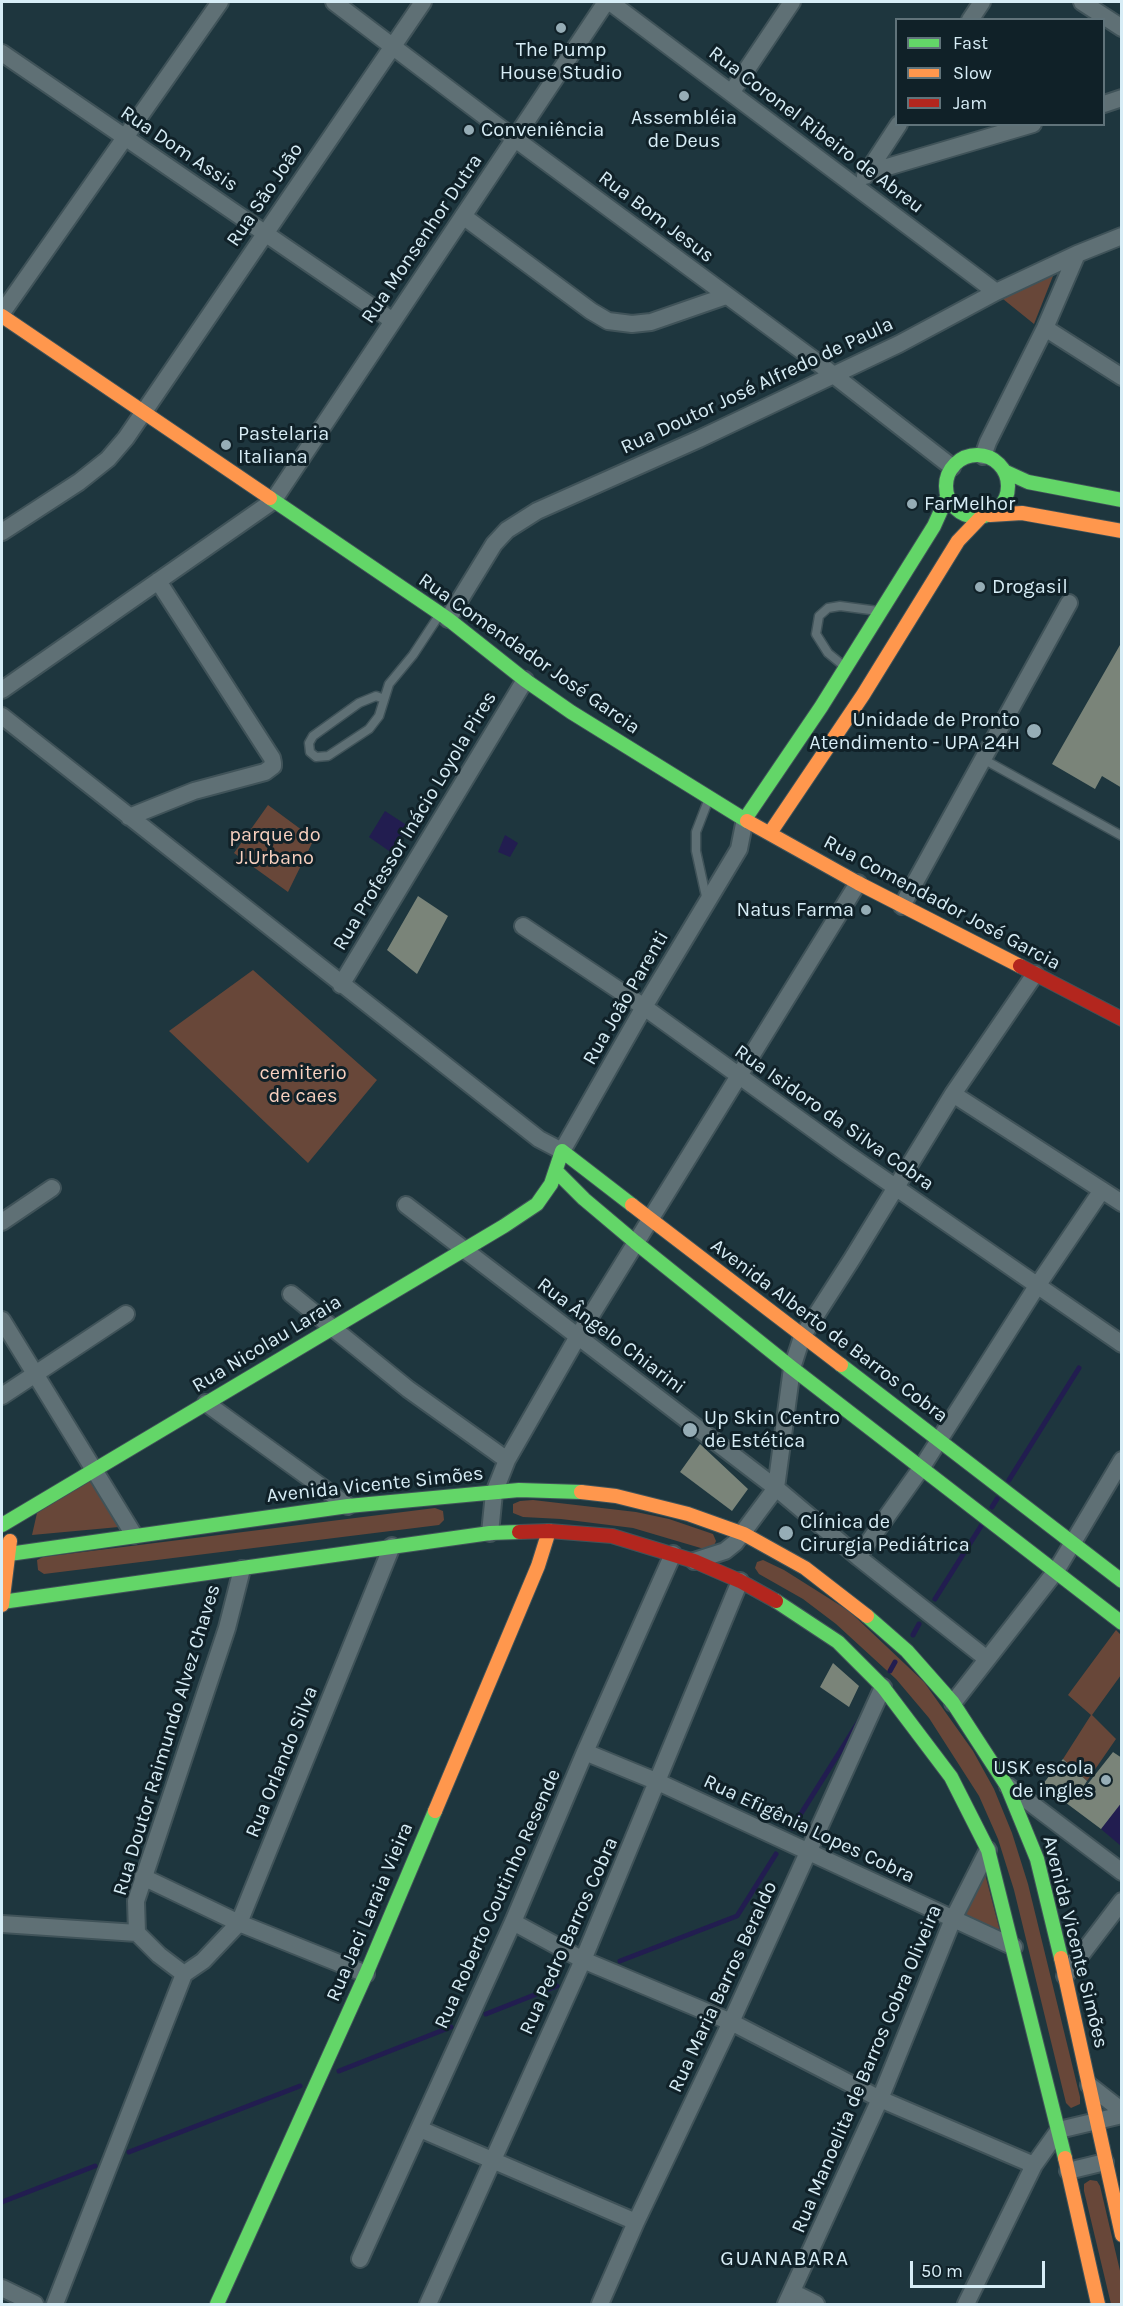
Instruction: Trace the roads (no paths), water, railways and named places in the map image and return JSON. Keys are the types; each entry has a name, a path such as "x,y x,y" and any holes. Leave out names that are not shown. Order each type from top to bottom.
{"street":[{"path":"2,315 220,2"},
{"name":"Rua Bom Jesus","path":"334,2 832,374 952,467"},
{"name":"Rua São João","path":"2,532 79,482 108,459 126,438 423,2"},
{"name":"Rua Monsenhor Dutra","path":"273,501 606,2"},
{"name":"Rua Coronel Ribeiro de Abreu","path":"610,2 996,292"},
{"path":"731,93 792,2"},
{"path":"971,18 982,2"},
{"path":"1082,2 1122,28"},
{"name":"Rua Dom Assis","path":"2,53 393,321"},
{"path":"1105,104 1122,99"},
{"path":"857,188 899,126"},
{"path":"867,173 1026,126"},
{"path":"463,216 591,311 608,321 632,324 651,322 726,296"},
{"name":"Rua Doutor José Alfredo de Paula","path":"444,616 494,544 507,530 537,511 699,439 899,344 996,292 1077,254 1122,236"},
{"path":"983,456 1045,328 1077,254"},
{"name":"Rua Comendador José Garcia","path":"2,315 142,413 444,616 525,680 581,718 745,819 858,883 1122,1019"},
{"path":"1045,328 1122,377"},
{"path":"740,849 770,833 863,695 958,541 1005,500 1008,491 1004,471 999,464 983,456 966,456 952,467 947,476 947,497 934,526 845,668 745,819"},
{"path":"1004,471 1028,482 1122,500"},
{"path":"947,497 960,513 970,517 1022,513 1122,531"},
{"path":"2,690 273,501"},
{"path":"129,817 194,790 265,772 273,766 272,758 158,581"},
{"path":"902,906 1069,603"},
{"name":"Rua Professor Inácio Loyola Pires","path":"341,985 525,680"},
{"path":"2,716 539,1139 562,1151"},
{"name":"Rua João Parenti","path":"556,1171 562,1151 644,1007 740,849 745,819"},
{"path":"490,1533 494,1493 507,1460 635,1242 858,883"},
{"name":"Rua Isidoro da Silva Cobra","path":"524,926 644,1007 738,1077 1122,1344"},
{"path":"694,1561 724,1551 744,1533 776,1488 792,1368 802,1337 953,1094 1035,974"},
{"path":"953,1094 1122,1203"},
{"path":"539,1139 556,1171 584,1199 635,1242 792,1368 1122,1623"},
{"name":"Avenida Alberto de Barros Cobra","path":"562,1151 1122,1581"},
{"name":"Rua Nicolau Laraia","path":"2,1525 537,1204 546,1194 556,1171"},
{"path":"2,1222 52,1188"},
{"path":"858,1557 922,1467 937,1440 1037,1286 1102,1190"},
{"name":"Rua Ângelo Chiarini","path":"405,1205 776,1488 858,1557 987,1659"},
{"path":"291,1294 408,1389 507,1460"},
{"path":"2,1396 126,1314"},
{"path":"2,1320 134,1536"},
{"path":"206,1403 348,1506"},
{"path":"953,1703 1056,1571 1122,1460"},
{"name":"Avenida Vicente Simões","path":"4,1555 348,1506 519,1490 561,1490 616,1497 688,1514 744,1533 805,1568 864,1613 907,1651 953,1703 1007,1786 1037,1859 1122,2235"},
{"path":"16,1515 4,1555 2,1603 490,1533 549,1531 612,1536 694,1561 740,1581 788,1607 838,1642 882,1687 951,1777 988,1850 1059,2130 1098,2304"},
{"name":"Rua Jaci Laraia Vieira","path":"217,2304 366,1974 538,1566 549,1531"},
{"name":"Rua Orlando Silva","path":"184,1974 203,1960 239,1923 392,1546"},
{"name":"Rua Roberto Coutinho Resende","path":"360,2259 513,1922 673,1554"},
{"name":"Rua Doutor Raimundo Alvez Chaves","path":"137,1933 136,1901 227,1628 242,1569"},
{"name":"Rua Pedro Barros Cobra","path":"428,2304 583,1960 740,1581"},
{"name":"Rua Maria Barros Beraldo","path":"600,2304 636,2222 731,2022 882,1687"},
{"name":"Rua Efigênia Lopes Cobra","path":"585,1752 658,1782 1014,1947"},
{"path":"1007,1786 1122,1872"},
{"name":"Rua Manoelita de Barros Cobra Oliveira","path":"789,2298 880,2099 953,1919 988,1850"},
{"path":"143,1877 239,1923 366,1974"},
{"path":"1065,1976 1122,1901"},
{"path":"513,1922 583,1960 731,2022 880,2099 1034,2165"},
{"path":"2,1924 137,1933 159,1955 184,1974 55,2304"},
{"path":"1089,2085 1122,2113"},
{"path":"966,2304 1034,2165 1059,2130 1122,2113"},
{"path":"420,2129 636,2222"},
{"path":"1068,2171 1105,2162"},
{"path":"2,2288 35,2304"},
{"path":"789,2298 816,2304"}],"lane":[{"path":"845,668 828,652 816,634 819,616 828,608 840,606 881,611"},
{"path":"384,699 376,696 359,703 313,736 309,743 310,752 316,757 328,756 369,729 379,716 389,684 444,616"},
{"path":"982,759 1122,836"},
{"path":"707,902 696,851 696,832 710,798"}],"waterway":[{"path":"1009,1480 1079,1368"},
{"path":"992,1507 997,1499"},
{"path":"935,1599 981,1526"},
{"path":"913,1635 919,1624"},
{"path":"890,1671 895,1662"},
{"path":"792,1828 861,1718"},
{"path":"620,1961 737,1916 776,1854"},
{"path":"486,2014 557,1986"},
{"path":"339,2071 451,2027"},
{"path":"129,2152 300,2086"},
{"path":"2,2202 95,2166"}],"place":[{"name":"The Pump House Studio","path":"561,28"},
{"name":"Assembléia de Deus","path":"684,96"},
{"name":"Conveniência","path":"469,130"},
{"name":"Pastelaria Italiana","path":"226,445"},
{"name":"FarMelhor","path":"912,504"},
{"name":"Drogasil","path":"980,587"},
{"name":"Unidade de Pronto Atendimento - UPA 24H","path":"1034,731"},
{"name":"Natus Farma","path":"866,910"},
{"name":"Up Skin Centro de Estética","path":"690,1430"},
{"name":"Clínica de Cirurgia Pediátrica","path":"786,1533"},
{"name":"USK escola de ingles","path":"1106,1780"}],"district":[{"name":"GUANABARA","path":"785,2259"}],"park label":[{"name":"parque do J.Urbano","path":"275,846"},
{"name":"cemiterio de caes","path":"303,1084"}]}
